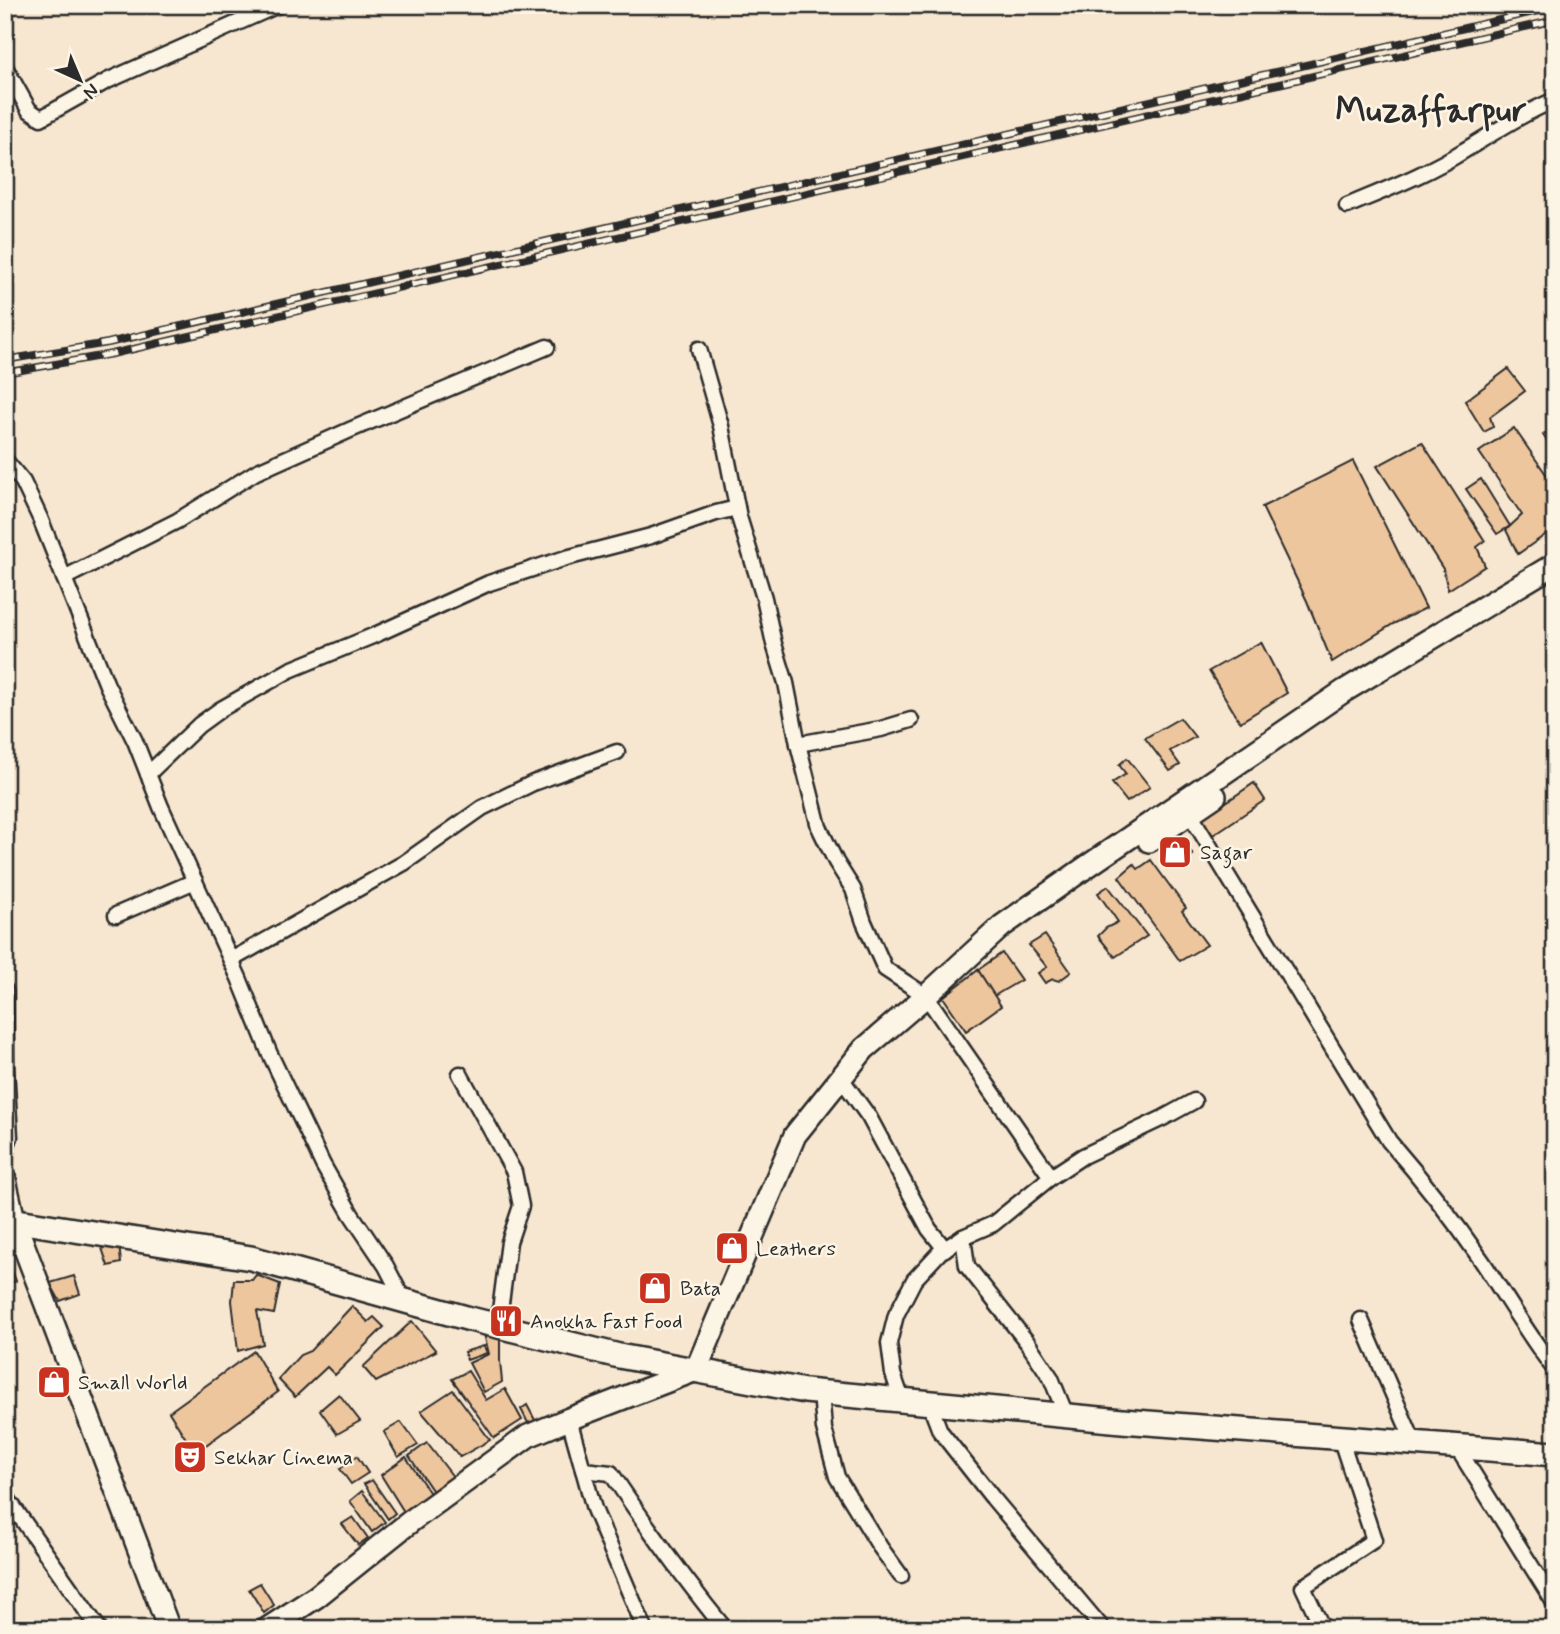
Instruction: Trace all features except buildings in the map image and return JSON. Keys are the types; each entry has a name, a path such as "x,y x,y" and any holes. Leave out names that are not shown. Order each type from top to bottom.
{"main road":[{"path":"1079,872 1086,851 1331,682 1555,550"},
{"path":"267,1629 316,1597 411,1521 528,1436 696,1370 795,1135 864,1049 1002,926 1344,691 1555,564"},
{"path":"1079,872 1100,872 1190,814 1344,704 1555,576"},
{"path":"5,1180 10,1219 169,1629"},
{"path":"10,1219 251,1258 404,1301 619,1356 805,1391 1555,1454"}],"street":[{"path":"5,67 29,110 41,118 107,81 278,5"},
{"path":"1348,206 1445,161 1495,130 1555,100"},
{"path":"64,578 177,521 256,472 547,347"},
{"path":"699,349 721,426 737,508 786,683 819,827 853,889 885,969 926,996 1052,1177"},
{"path":"5,460 23,482 40,519 107,685 135,741 269,1052 323,1165 351,1214 386,1266 404,1301"},
{"path":"148,774 198,725 290,670 489,583 737,508"},
{"path":"798,744 881,729 911,720"},
{"path":"231,960 404,863 482,808 533,783 617,752"},
{"path":"1190,814 1389,1141 1451,1218 1555,1370"},
{"path":"116,915 195,881"},
{"path":"5,990 10,1137 5,1150"},
{"path":"460,1074 514,1172 521,1206 509,1242 498,1326"},
{"path":"841,1078 869,1117 929,1228 945,1249"},
{"path":"902,1400 893,1374 889,1343 896,1315 914,1280 940,1252 962,1237 993,1224 1083,1156 1194,1101"},
{"path":"962,1237 967,1266 1027,1342 1051,1378 1066,1415"},
{"path":"1361,1320 1414,1443"},
{"path":"821,1392 824,1429 837,1477 901,1576"},
{"path":"929,1402 940,1431 1103,1629"},
{"path":"569,1419 594,1509 645,1629"},
{"path":"1323,1629 1303,1587 1374,1540 1339,1437"},
{"path":"1456,1446 1555,1604"},
{"path":"583,1469 611,1474 725,1629"},
{"path":"5,1494 99,1629"}],"railway":[{"path":"5,360 108,343 1555,7"},
{"path":"5,373 112,354 1555,20"}],"place":[{"name":"Sagar","path":"1175,852"},
{"name":"Leathers","path":"732,1248"},
{"name":"Bata","path":"655,1288"},
{"name":"Anokha Fast Food","path":"506,1321"},
{"name":"Small World","path":"54,1382"},
{"name":"Sekhar Cinema","path":"190,1457"}],"district":[{"name":"Muzaffarpur","path":"1431,109"}]}
